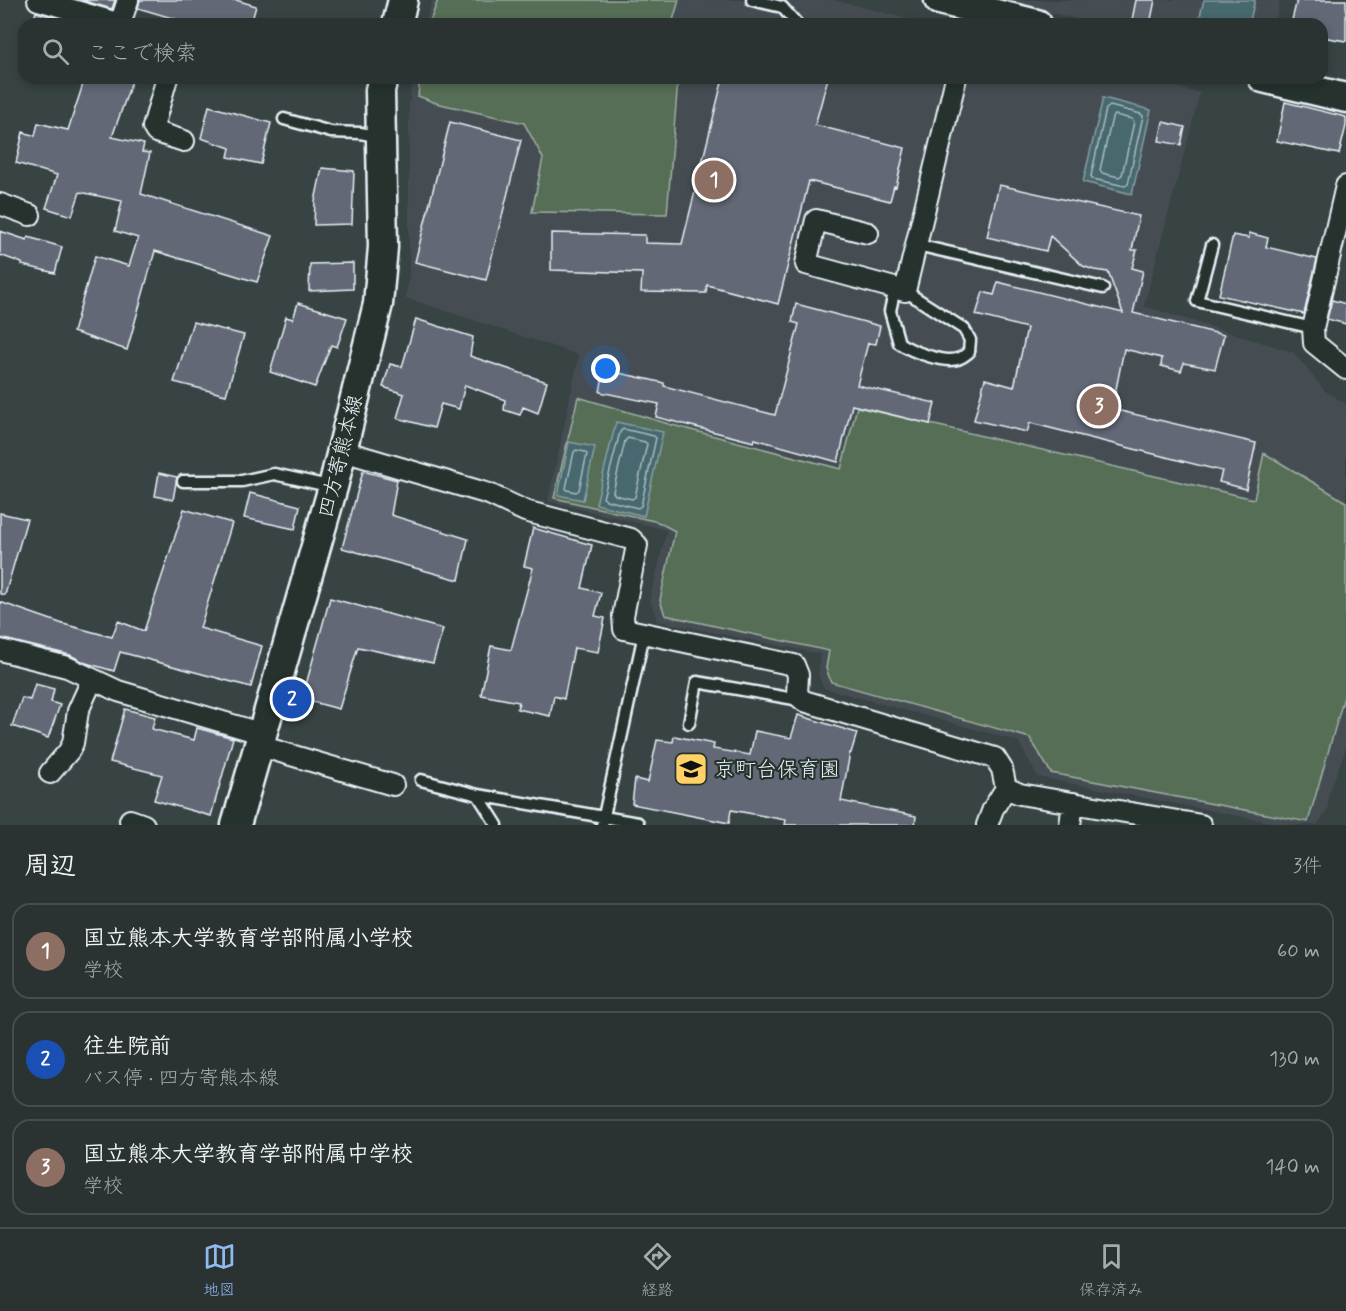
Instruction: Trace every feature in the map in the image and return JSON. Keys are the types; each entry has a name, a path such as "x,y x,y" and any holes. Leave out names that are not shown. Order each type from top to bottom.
{"main road":[{"path":"398,18 403,0"},
{"path":"939,0 971,16 988,18"},
{"name":"四方寄熊本線","path":"236,825 343,451 378,304 383,248 382,84"},
{"path":"1288,84 1346,98"}],"street":[{"path":"38,0 100,18"},
{"path":"123,18 128,0"},
{"path":"165,84 153,127 156,132 184,141"},
{"path":"868,233 816,220 806,264 900,290 916,245 955,84"},
{"path":"1346,186 1313,328 1314,343 1346,369"},
{"path":"0,204 30,215"},
{"path":"343,451 489,494 525,512 631,539 637,545 623,616 624,629 794,665 798,675 797,695 804,700 995,758 1002,769 1006,788 993,809 987,825"},
{"path":"0,650 67,667 118,691 393,785"},
{"path":"50,773 73,743 78,711 92,680"},
{"path":"1006,788 1020,794 1201,825"},
{"path":"1070,825 1073,803"}],"lane":[{"path":"753,0 782,7 791,18"},
{"path":"284,119 331,132 360,133 381,137"},
{"path":"916,245 1103,288"},
{"path":"1212,245 1197,301 1313,328"},
{"path":"900,290 964,329 970,340 969,352 959,359 940,358 912,351 899,343 890,310 900,290"},
{"path":"183,481 242,481 274,474 333,487"},
{"path":"603,820 644,634"},
{"path":"689,723 697,682 804,700"},
{"path":"422,780 478,795 603,820 638,823"},
{"path":"478,795 497,825"}],"shaded area":[{"path":"433,0 834,0 904,18 426,18"},
{"path":"997,0 1280,0 1276,18 1072,18"},
{"path":"412,84 1165,84 1200,93 1144,306 1293,352 1325,391 1346,404 1346,748 1328,796 1328,809 1317,825 1286,825 1038,777 1018,741 824,688 818,675 820,654 657,621 650,599 667,530 548,501 579,355 406,298 409,275 409,104"}],"green space":[{"path":"438,0 679,0 674,18 431,18"},
{"path":"419,84 678,84 667,214 532,212 543,158 524,123 436,103 418,96"},
{"path":"578,397 672,425 841,469 857,407 1254,499 1264,453 1346,502 1346,690 1308,822 1051,773 1030,738 831,682 826,668 829,651 665,615 660,600 675,531 658,522 554,498"}],"water":[{"path":"1204,0 1255,0 1250,18 1200,18"},
{"path":"1103,98 1151,110 1132,194 1083,182"},
{"path":"616,422 663,432 644,516 596,504"},
{"path":"569,442 595,447 583,500 558,495"}],"building":[{"path":"81,0 115,0 112,9"},
{"path":"140,0 236,0 256,6 253,18 172,18 138,8"},
{"path":"1136,0 1155,0 1151,18 1132,18"},
{"path":"1297,0 1346,0 1346,41 1328,38 1328,18 1292,18"},
{"path":"36,12 57,18 34,18"},
{"path":"83,84 131,84 112,137 144,144 142,152 150,153 141,194 273,236 257,282 155,251 127,350 73,332 95,256 129,266 138,238 115,231 122,201 80,192 72,216 46,208 57,175 16,163 23,132 35,136 38,123 68,130"},
{"path":"722,84 826,84 815,125 905,148 896,187 894,186 890,201 809,181 778,304 707,285 706,293 641,292 642,273 551,270 551,233 645,235 645,243 682,244"},
{"path":"1285,102 1346,117 1339,154 1277,141"},
{"path":"209,106 271,123 261,164 228,157 230,148 201,138"},
{"path":"450,122 521,140 486,280 415,262"},
{"path":"1163,122 1185,127 1181,145 1159,141"},
{"path":"322,168 354,171 352,224 314,225 315,201"},
{"path":"999,185 1139,216 1132,250 1137,250 1132,268 1143,271 1133,313 1224,335 1215,369 1184,363 1181,371 1161,366 1162,358 1124,349 1112,409 1256,443 1246,489 1219,482 1222,471 1030,423 1027,432 974,420 985,379 1014,387 1027,328 976,315 983,292 994,295 998,282 1123,313 1108,272 1083,266 1050,236 1046,251 987,237"},
{"path":"0,231 27,240 28,237 62,247 55,273 22,265 22,263 0,255"},
{"path":"1249,233 1268,238 1266,247 1317,259 1304,314 1219,295 1233,235 1249,238"},
{"path":"353,263 353,289 309,291 310,264"},
{"path":"1332,300 1346,304 1346,324 1327,319"},
{"path":"298,303 347,318 337,347 331,345 315,387 270,372 286,317 293,319"},
{"path":"796,304 880,326 876,344 868,343 857,385 935,403 930,424 852,405 838,462 755,439 754,442 656,417 659,404 600,392 604,370 664,383 664,386 775,415 799,324 792,322"},
{"path":"416,319 473,337 470,356 547,382 538,413 523,407 520,415 504,410 505,400 465,385 459,409 441,404 434,428 397,418 404,394 383,387 390,364 402,367"},
{"path":"193,322 244,335 226,395 174,382"},
{"path":"363,471 397,480 391,515 468,539 459,580 342,548"},
{"path":"159,473 177,477 173,500 155,496"},
{"path":"250,493 300,506 295,529 244,518"},
{"path":"184,509 232,523 200,628 262,646 251,687 120,652 114,671 86,663 70,655 0,638 0,602 63,624 112,637 118,621 144,631"},
{"path":"0,513 27,519 5,595 0,594"},
{"path":"533,528 592,545 582,588 601,593 595,616 605,618 598,652 574,648 564,699 554,696 550,716 517,709 519,702 481,695 491,646 511,650 533,568 524,566"},
{"path":"330,598 443,629 433,663 358,647 339,709 302,699"},
{"path":"35,684 54,689 51,702 60,705 48,738 12,726 22,698 30,700"},
{"path":"125,709 155,717 152,729 194,740 197,728 233,738 211,816 154,800 162,775 110,762"},
{"path":"798,715 857,733 850,753 841,801 916,816 915,825 785,825 786,820 731,810 729,823 632,804 635,779 648,782 657,740 673,742 674,736 714,744 713,749 750,755 755,731 791,738"}],"place":[{"name":"国立熊本大学教育学部附属小学校","path":"714,180"},
{"name":"国立熊本大学教育学部附属中学校","path":"1099,406"},
{"name":"往生院前","path":"292,699"},
{"name":"京町台保育園","path":"691,769"}]}
